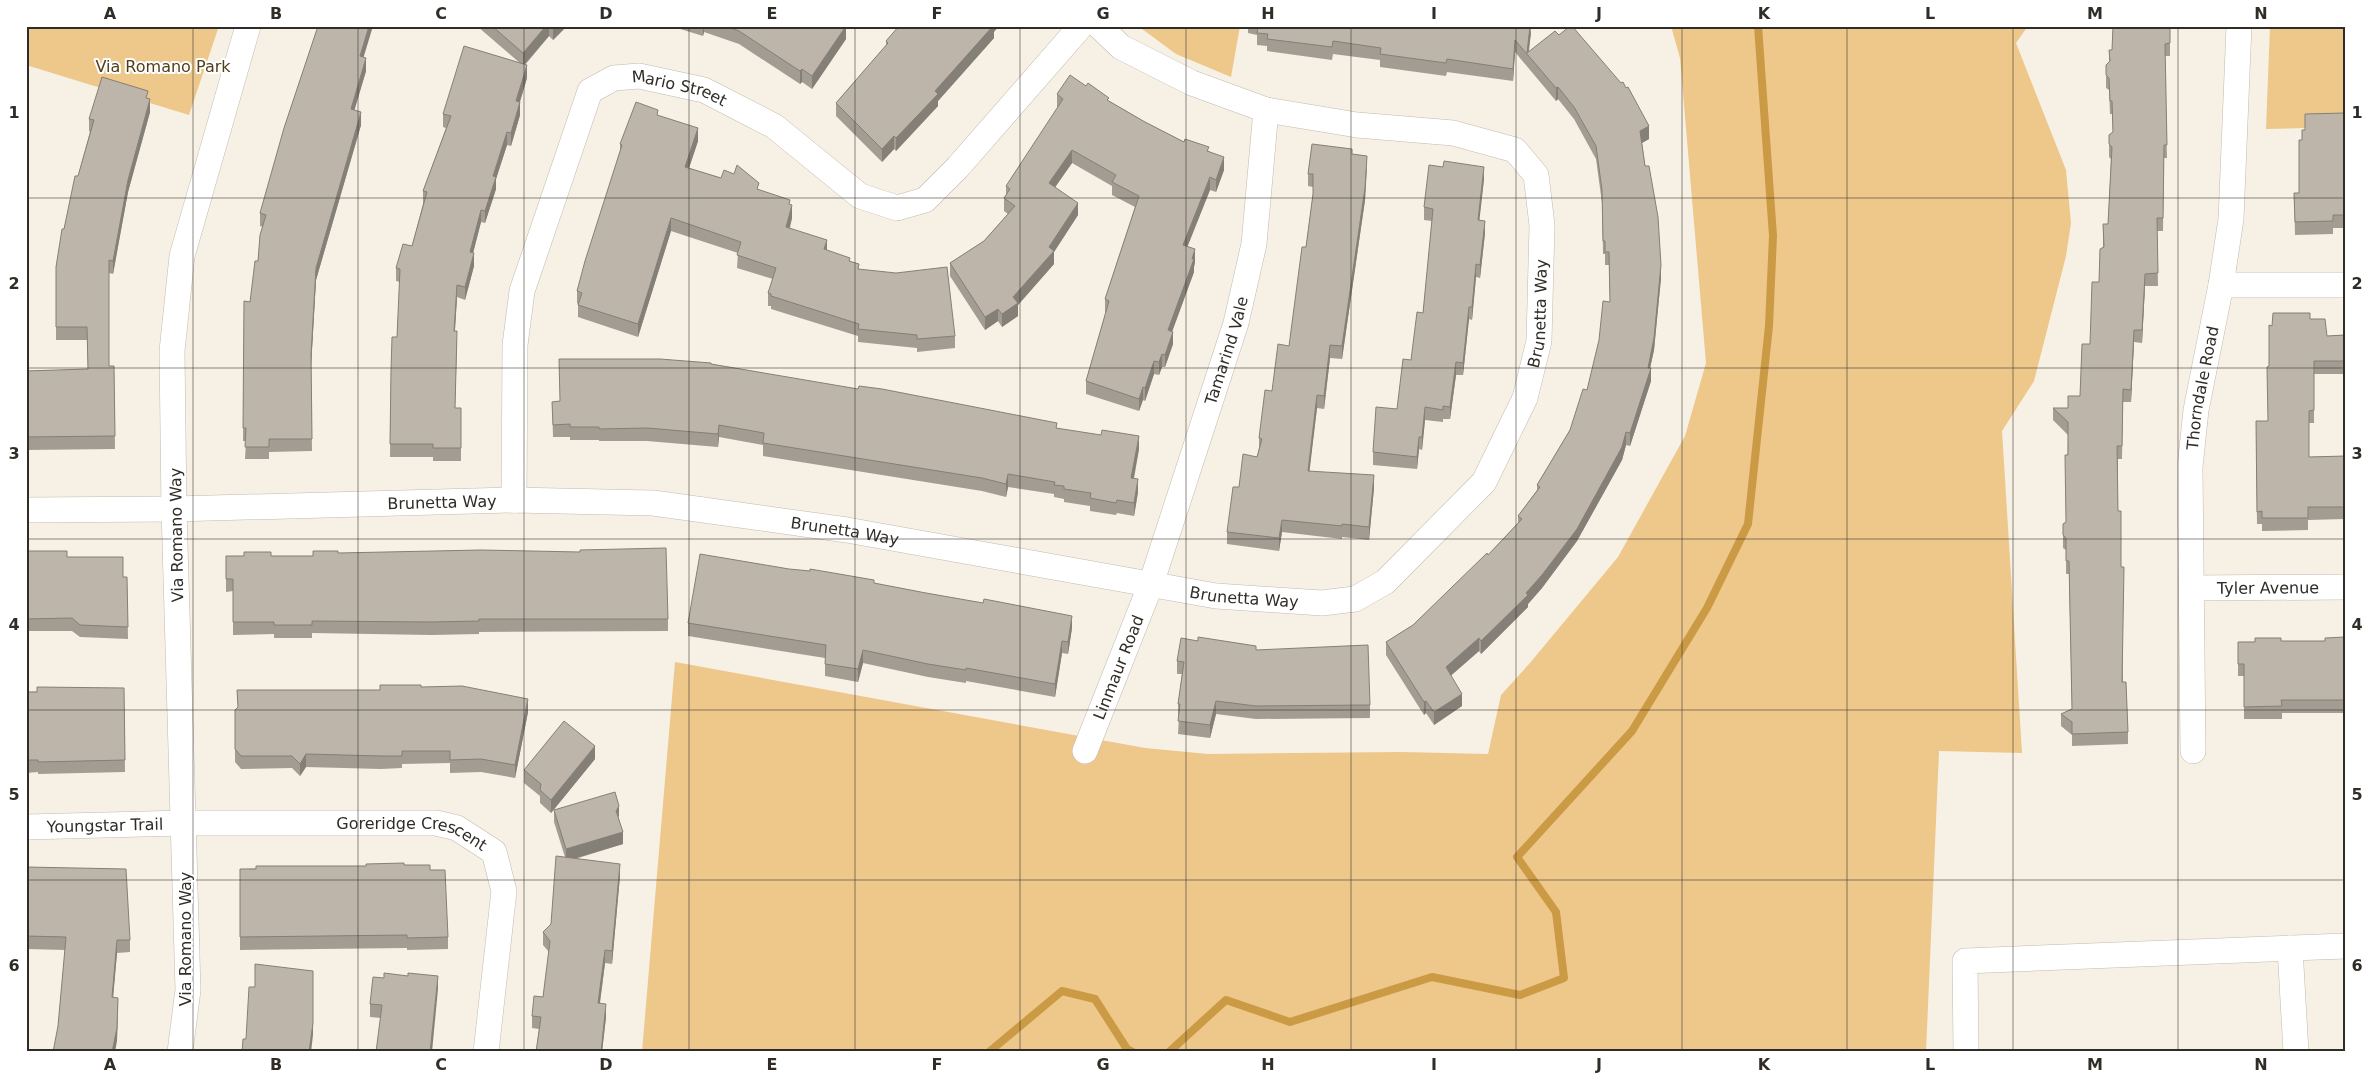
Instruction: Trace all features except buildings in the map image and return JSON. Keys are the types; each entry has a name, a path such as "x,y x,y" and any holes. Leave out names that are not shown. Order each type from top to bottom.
{"street":[{"name":"Via Romano Way","path":"180,1052 188,990 174,509 172,352 182,256 248,26"},
{"name":"Mario Street","path":"514,500 515,345 522,291 590,91 614,78 639,76 704,90 774,126 860,196 896,208 924,200 958,167 1081,26"},
{"name":"Brunetta Way","path":"26,510 174,509 514,500 663,504 847,530 1216,596 1322,603 1355,599 1385,582 1484,482 1525,398 1539,341 1542,225 1536,176 1515,150 1453,133 1356,125 1266,110 1192,83 1121,47 1099,26"},
{"name":"Thorndale Road","path":"2193,751 2191,458 2196,410 2221,285 2231,219 2239,26"},
{"name":"Tamarind Vale","path":"1151,584 1236,323 1254,244 1266,110"},
{"path":"2221,285 2345,284"},
{"name":"Linmaur Road","path":"1085,751 1151,584"},
{"name":"Tyler Avenue","path":"2192,588 2345,587"},
{"name":"Youngstar Trail","path":"26,827 184,823"},
{"name":"Goreridge Crescent","path":"184,823 436,823 457,828 494,852 504,891 486,1052"},
{"path":"1966,1052 1965,961 2345,946"},
{"path":"2290,948 2296,1052"}],"green space":[{"name":"Via Romano Park","path":"26,26 219,26 189,115 26,65"},
{"path":"1138,26 1240,26 1231,77 1176,54"},
{"path":"1671,26 2028,26 2016,43 2066,170 2071,223 2066,256 2034,381 2002,431 2022,753 1939,751 1926,1052 642,1052 675,662 1145,748 1208,754 1401,752 1488,754 1501,695 1618,557 1685,436 1706,363 1680,58"},
{"path":"2270,26 2345,26 2345,127 2266,129"}],"waterway":[{"path":"1169,1052 1226,1000 1290,1022 1432,977 1520,995 1564,978 1556,912 1517,857 1632,731 1707,608 1748,524 1769,326 1773,236 1758,26"},
{"path":"989,1052 1062,991 1095,999 1127,1049 1133,1052"}]}
